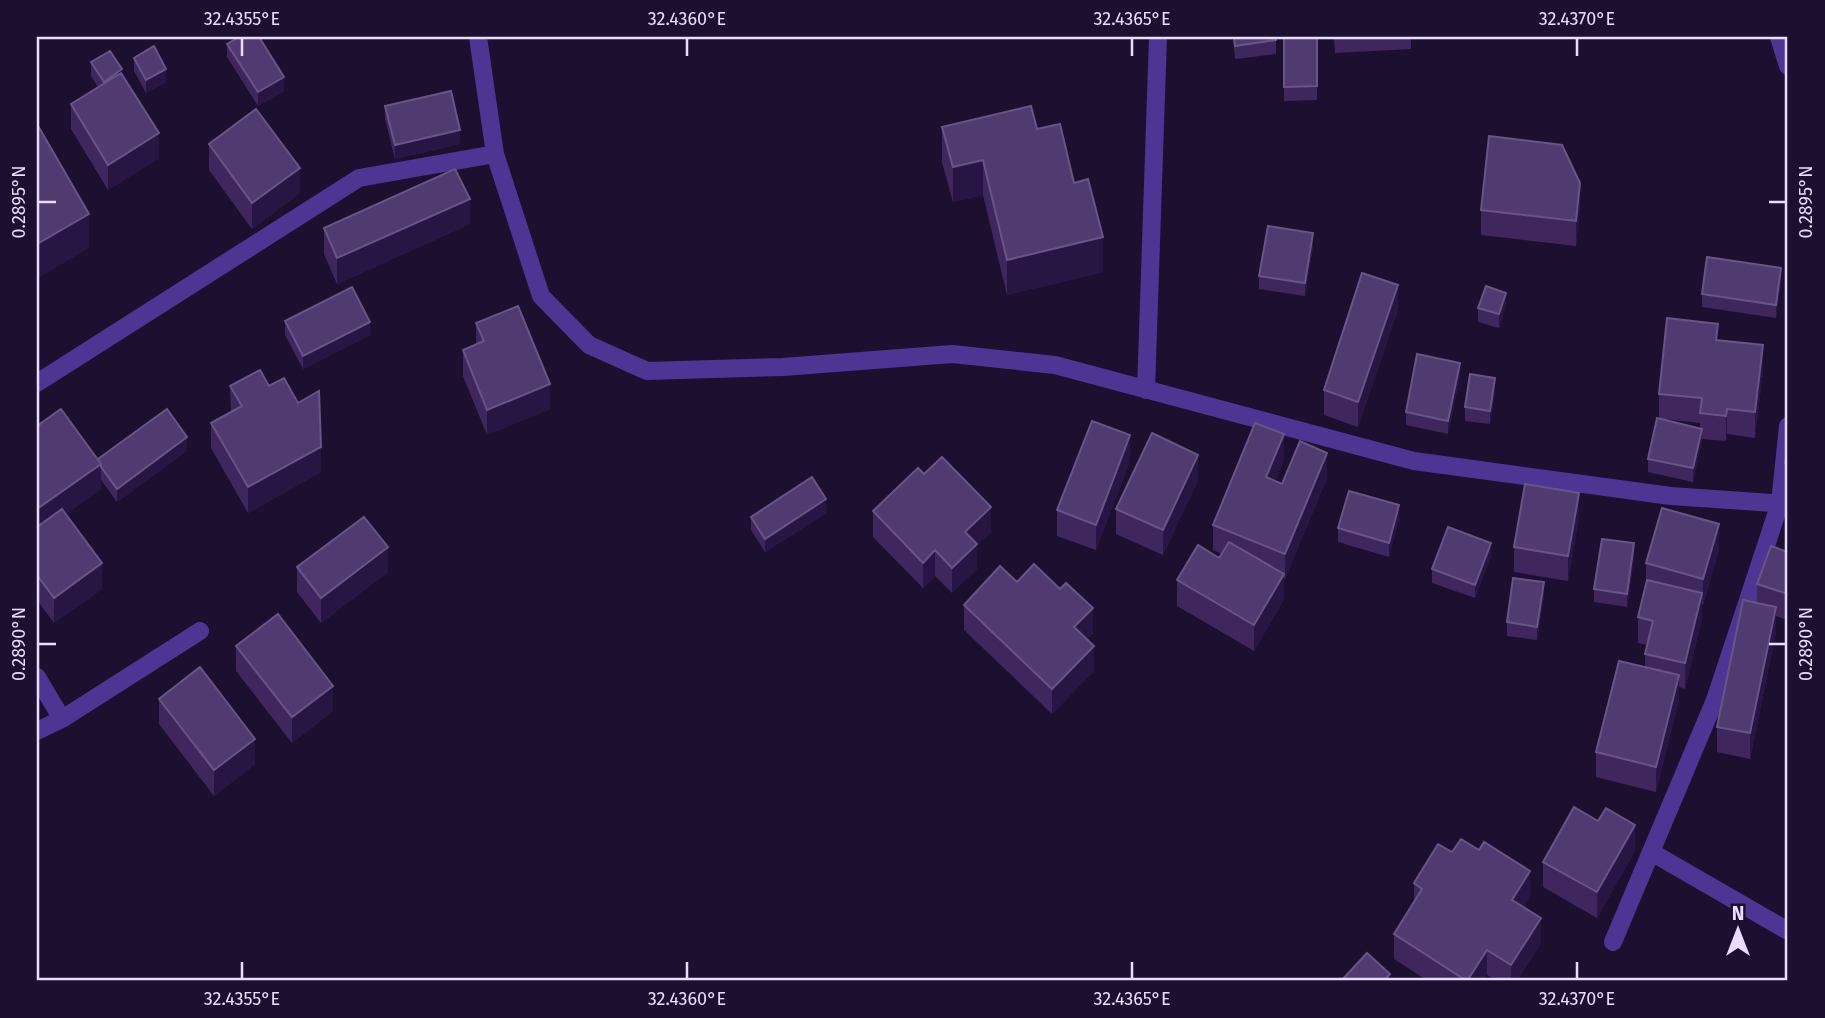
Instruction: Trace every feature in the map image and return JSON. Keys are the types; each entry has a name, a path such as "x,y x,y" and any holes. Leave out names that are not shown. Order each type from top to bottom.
{"street":[{"path":"478,37 495,155 541,296 589,345 647,371 783,367 952,354 1055,365 1413,461 1671,496 1784,503"},
{"path":"1146,390 1158,37"},
{"path":"1779,37 1788,65"},
{"path":"37,383 359,178 495,155"},
{"path":"1613,942 1715,700 1784,503 1788,426"},
{"path":"37,731 62,719 200,631"},
{"path":"37,677 62,719"},
{"path":"1651,852 1788,931"}],"building":[{"path":"239,37 259,37 284,77 258,92 227,44"},
{"path":"1234,37 1276,37 1276,40 1235,46"},
{"path":"1284,37 1317,37 1317,86 1284,87"},
{"path":"154,46 166,69 146,80 134,58"},
{"path":"110,51 122,69 104,82 91,62"},
{"path":"121,73 159,133 108,165 71,104"},
{"path":"451,91 460,130 395,145 385,106"},
{"path":"1031,106 1037,129 1060,124 1074,183 1088,179 1103,237 1007,260 983,160 953,167 942,127"},
{"path":"256,109 300,168 252,203 209,144"},
{"path":"37,124 89,214 37,244"},
{"path":"1489,136 1562,145 1580,183 1576,221 1481,210"},
{"path":"455,169 470,199 337,258 324,228"},
{"path":"1268,226 1313,233 1305,283 1259,276"},
{"path":"1707,257 1781,268 1776,305 1702,294"},
{"path":"1362,273 1398,285 1358,402 1324,390"},
{"path":"1486,286 1506,293 1499,314 1478,308"},
{"path":"352,287 370,322 303,356 285,321"},
{"path":"518,306 550,384 487,410 463,350 484,341 476,323"},
{"path":"1667,318 1718,324 1716,340 1763,345 1755,412 1727,409 1726,416 1700,413 1702,398 1659,394"},
{"path":"1417,354 1460,363 1448,421 1406,412"},
{"path":"260,370 269,386 284,378 298,403 319,391 321,447 248,487 211,423 242,406 230,386"},
{"path":"1470,374 1495,378 1490,411 1465,407"},
{"path":"61,409 101,464 37,509 37,426"},
{"path":"167,409 187,437 117,489 98,459"},
{"path":"1657,418 1702,429 1693,468 1648,459"},
{"path":"1092,421 1130,435 1096,525 1057,510"},
{"path":"1255,423 1284,434 1266,477 1282,484 1300,441 1327,453 1285,554 1213,525"},
{"path":"1152,433 1198,455 1163,530 1116,509"},
{"path":"942,457 991,507 965,532 977,544 952,568 935,550 923,563 873,511 918,468 924,474"},
{"path":"812,477 826,499 765,539 751,517"},
{"path":"1525,484 1579,493 1568,556 1514,547"},
{"path":"1349,491 1399,505 1389,543 1338,528"},
{"path":"1662,508 1719,524 1703,579 1646,563"},
{"path":"62,509 102,563 54,598 37,575 37,527"},
{"path":"364,517 388,547 321,598 297,567"},
{"path":"1448,527 1491,543 1475,585 1432,569"},
{"path":"1602,539 1634,543 1627,594 1594,589"},
{"path":"1229,542 1284,574 1254,625 1177,580 1198,545 1219,558"},
{"path":"1771,546 1788,552 1788,594 1757,584"},
{"path":"1034,564 1060,589 1066,583 1093,608 1074,627 1094,646 1052,689 964,605 1000,566 1017,582"},
{"path":"1513,578 1544,582 1537,627 1507,622"},
{"path":"1647,580 1702,593 1685,663 1645,654 1653,621 1638,617"},
{"path":"1743,600 1776,607 1750,733 1717,727"},
{"path":"278,614 333,686 292,717 236,646"},
{"path":"1619,661 1679,675 1656,767 1596,752"},
{"path":"200,667 255,739 214,770 159,699"},
{"path":"1574,807 1598,821 1606,808 1635,825 1597,892 1543,862"},
{"path":"1461,839 1479,850 1484,842 1530,871 1512,900 1541,918 1511,965 1487,950 1467,981 1394,934 1422,889 1414,883 1438,844 1452,852"},
{"path":"1367,953 1390,974 1384,981 1341,981"}]}
